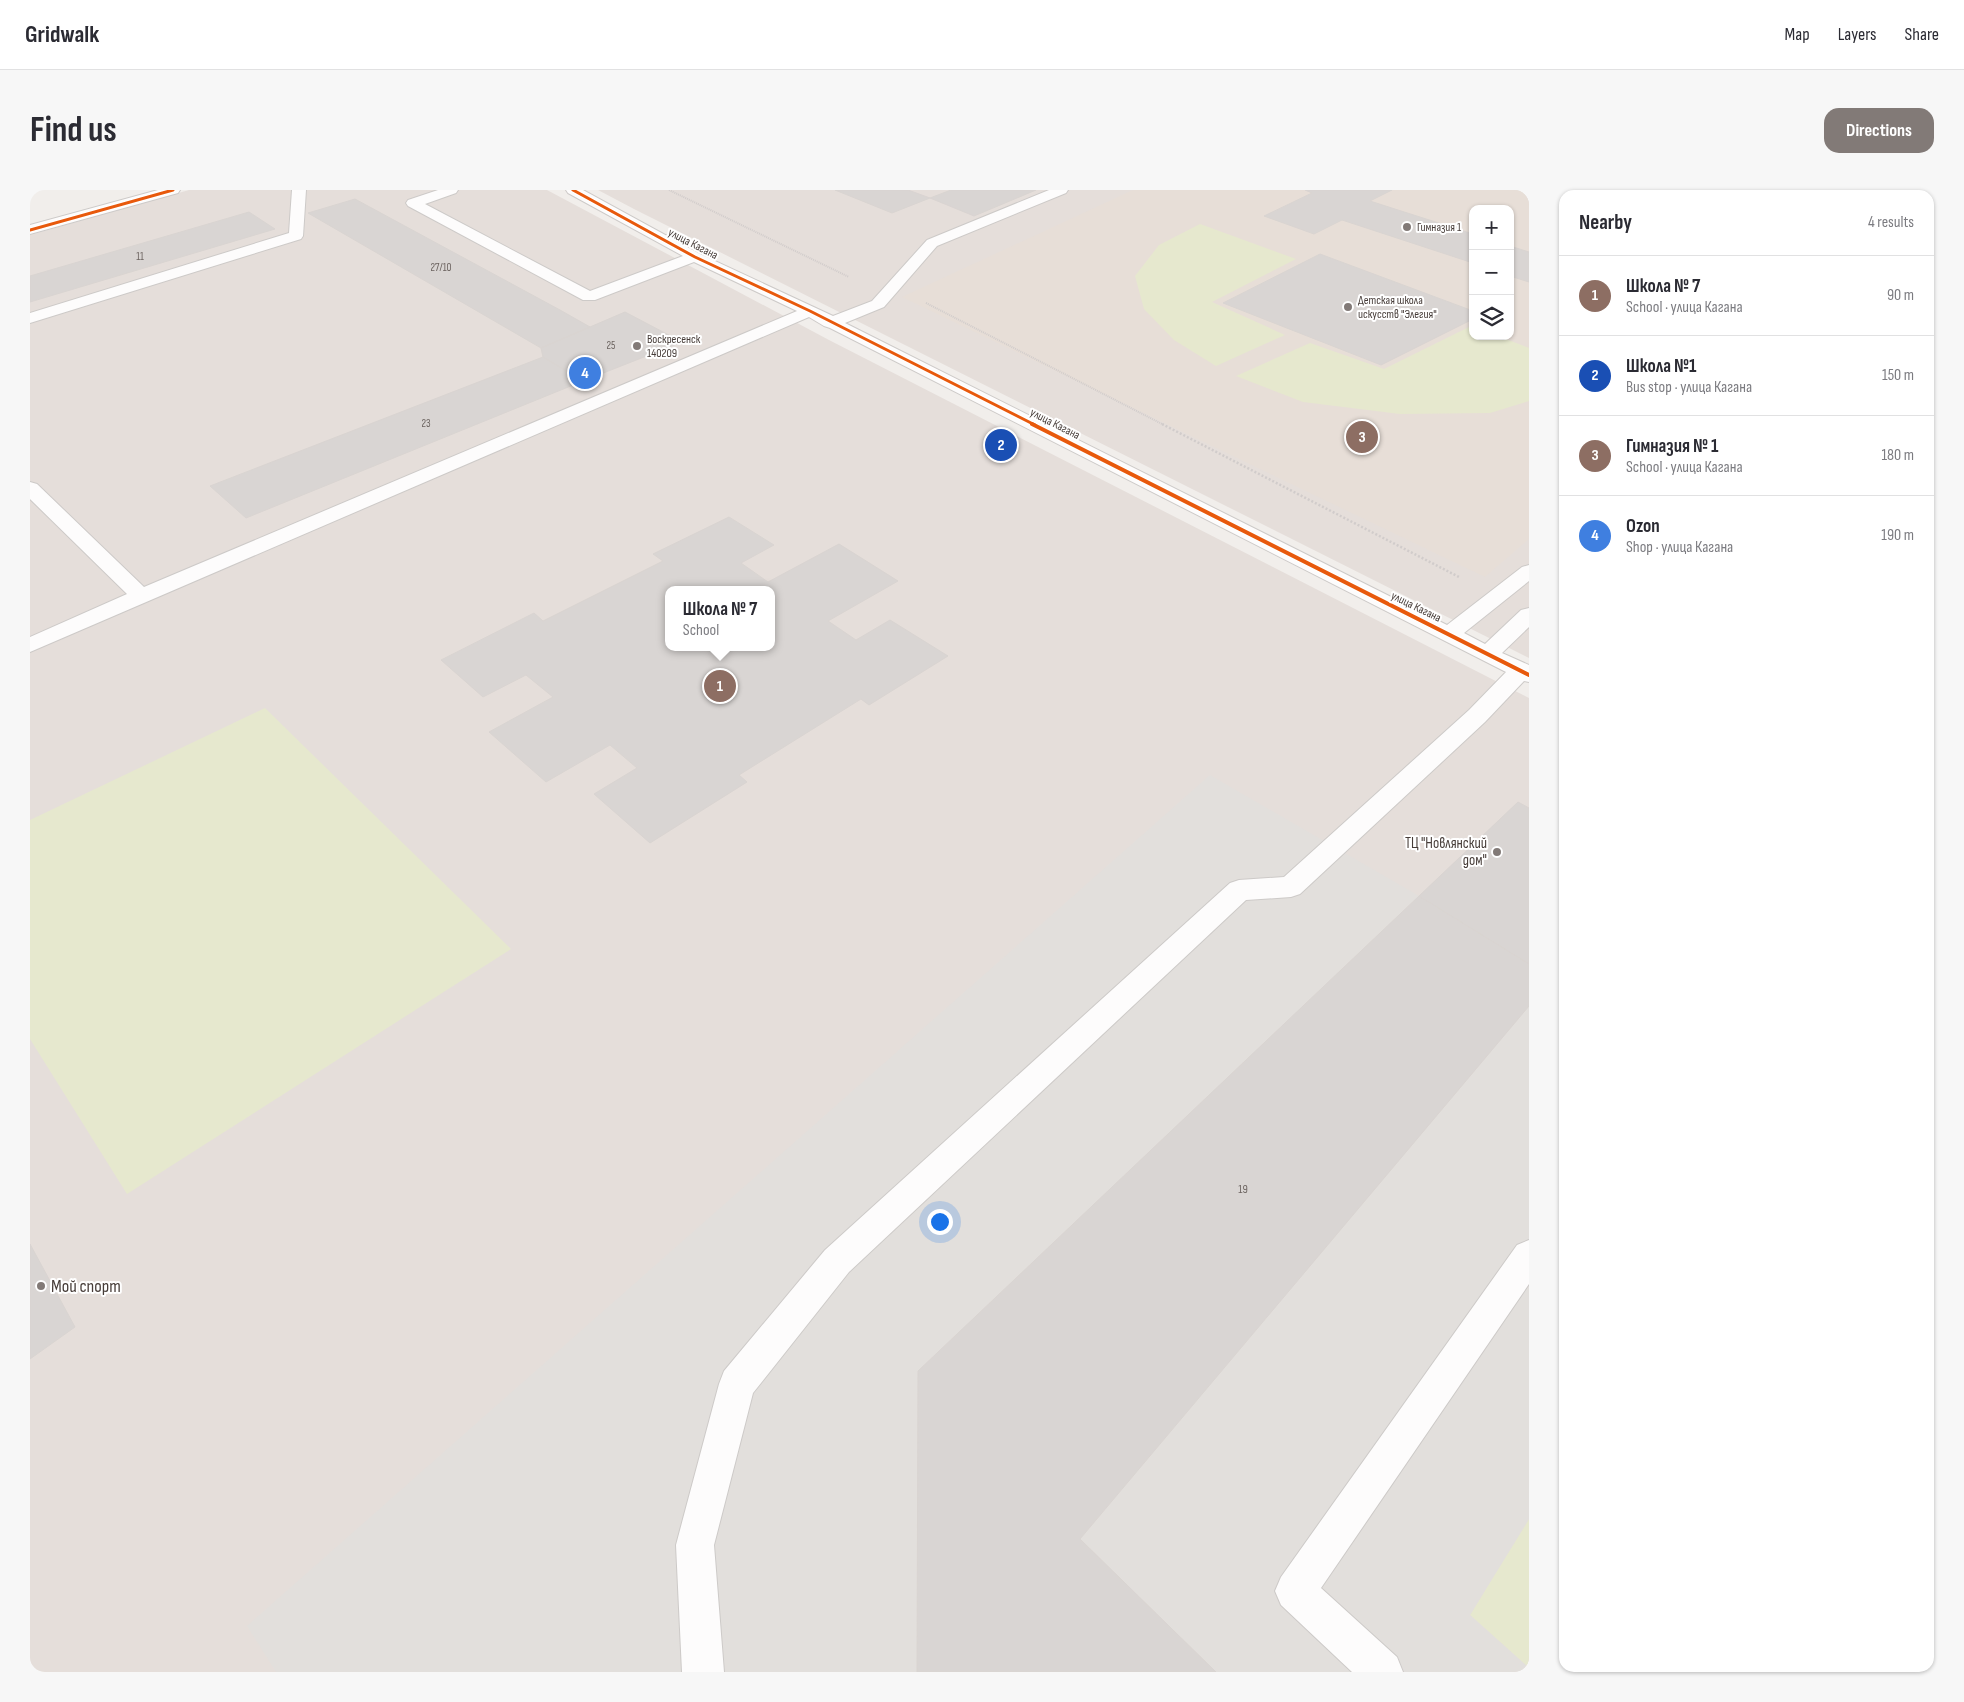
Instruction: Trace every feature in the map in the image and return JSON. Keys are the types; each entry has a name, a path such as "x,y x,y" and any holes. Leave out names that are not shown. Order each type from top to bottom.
{"street":[{"path":"30,230 173,190"},
{"path":"30,318 296,236 299,190"},
{"path":"451,190 413,203 589,297 695,257"},
{"name":"улица Кагана","path":"573,190 695,257 810,311 830,323 1316,569 1525,672"},
{"path":"830,323 878,304 932,243 1061,190"},
{"path":"30,645 810,311"},
{"path":"30,488 141,596"},
{"path":"1448,634 1529,571"},
{"path":"1489,653 1529,615"},
{"path":"703,1672 695,1545 737,1384 837,1261 1239,890 1291,887 1525,672"},
{"path":"1382,1672 1296,1591 1529,1256"}],"path":[{"path":"669,190 887,295 906,293 1496,596"}],"shaded area":[{"path":"189,190 547,190 829,340 1529,698 1529,1672 30,1672 30,235"},
{"path":"598,190 1529,190 1529,658 634,209"},
{"path":"1133,190 1529,190 1529,539 1485,577 902,297"},
{"path":"1210,775 1419,896 918,1371 917,1672 276,1672 247,1626"},
{"path":"1529,1006 1529,1519 1470,1615 1529,1668 1529,1672 1216,1672 1080,1539"}],"green space":[{"path":"1200,224 1296,259 1212,302 1285,335 1216,366 1174,340 1144,309 1135,276 1159,245"},
{"path":"1469,327 1469,340 1508,340 1529,348 1529,401 1490,413 1400,414 1303,402 1236,376 1310,343 1384,369"},
{"path":"265,708 511,949 127,1194 30,1039 30,820"},
{"path":"1529,1519 1529,1668 1470,1615"}],"building":[{"path":"835,190 908,190 930,198 892,213"},
{"path":"951,190 1036,190 974,216 930,198"},
{"name":"Гимназия 1","path":"1305,190 1392,190 1370,201 1469,233 1469,262 1342,220 1314,234 1264,216 1312,193"},
{"path":"355,199 590,327 541,348 308,213"},
{"path":"249,212 275,229 30,302 30,276"},
{"path":"1514,247 1529,252 1529,282 1514,277"},
{"name":"Детская школа искусств \"Элегия\"","path":"1320,254 1469,310 1469,321 1381,365 1223,303"},
{"path":"625,312 682,342 583,381 543,357 541,348"},
{"path":"543,357 583,381 246,518 210,486"},
{"path":"729,517 774,545 741,563 768,582 839,544 898,581 828,621 856,640 890,620 948,656 869,705 861,699 739,775 747,782 650,843 594,794 637,768 610,745 546,782 489,732 553,697 526,675 483,697 441,660 534,613 543,621 663,561 653,554"},
{"name":"ТЦ \"Новлянский дом\"","path":"1518,802 1529,808 1529,964 1419,896"},
{"path":"1419,896 1529,964 1529,1006 1080,1539 1216,1672 917,1672 918,1371"},
{"name":"Мой спорт","path":"30,1244 75,1327 30,1359"}],"cycle path":[{"path":"30,230 173,190"},
{"path":"573,190 695,257 810,311 1529,675"}],"place":[{"name":"Гимназия 1","path":"1407,227"},
{"name":"Детская школа искусств \"Элегия\"","path":"1348,307"},
{"name":"Воскресенск 140209","path":"637,346"},
{"name":"Ozon","path":"585,373"},
{"name":"Гимназия № 1","path":"1362,437"},
{"name":"Школа №1","path":"1001,445"},
{"name":"Школа № 7","path":"720,686"},
{"name":"ТЦ \"Новлянский дом\"","path":"1497,852"},
{"name":"Мой спорт","path":"41,1286"}]}
